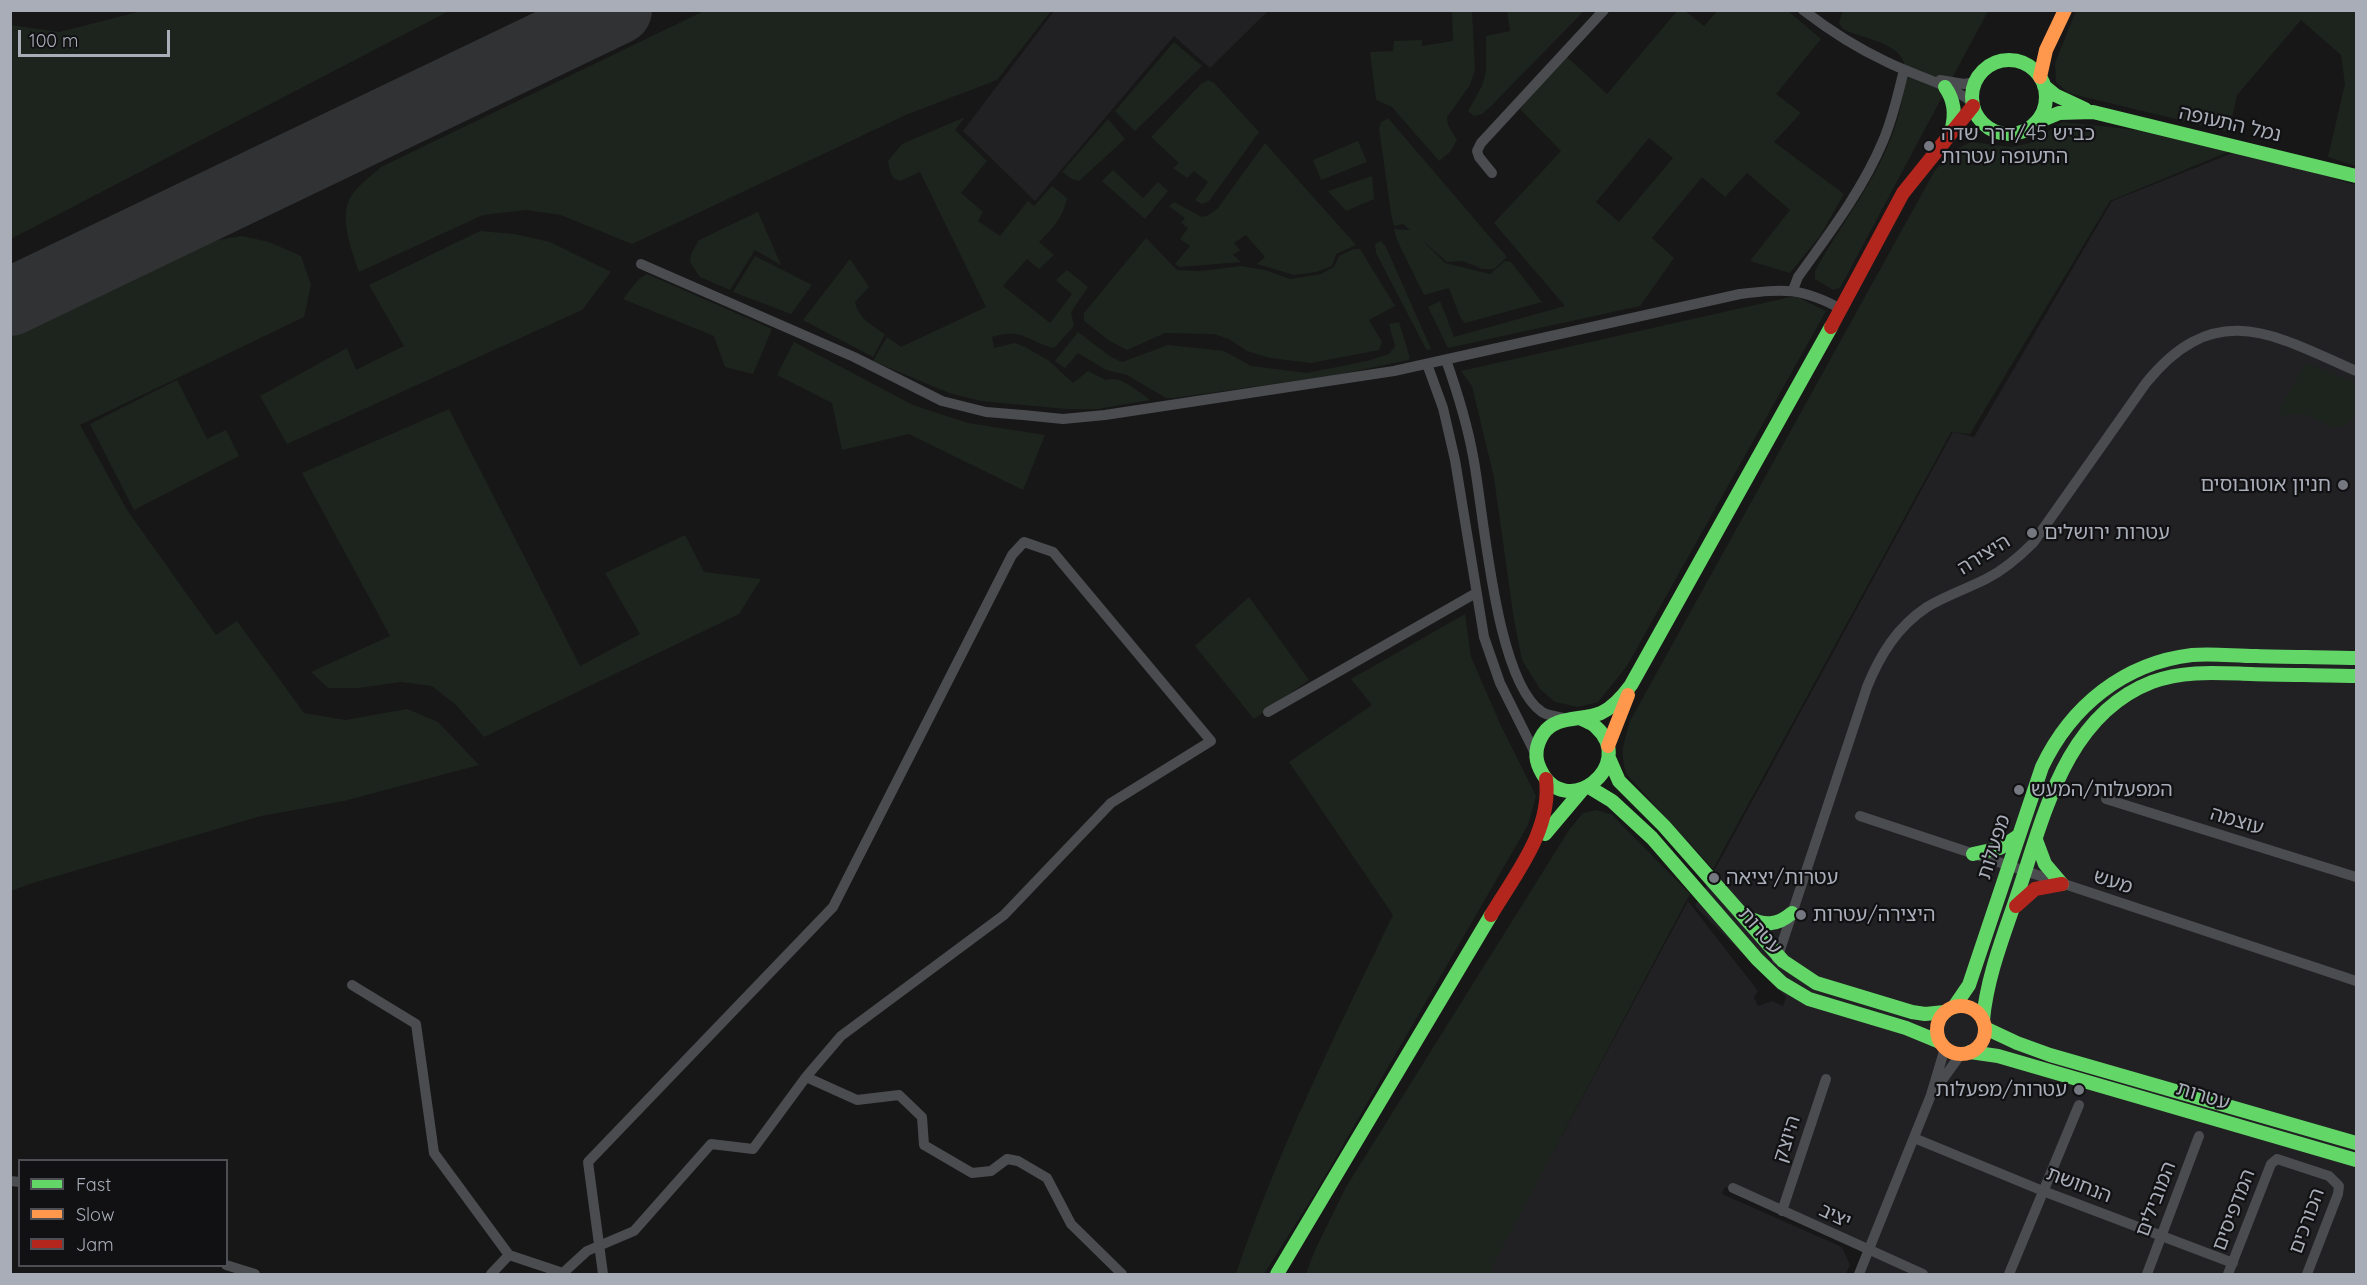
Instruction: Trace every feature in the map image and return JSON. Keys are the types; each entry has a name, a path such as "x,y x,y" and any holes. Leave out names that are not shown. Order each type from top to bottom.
{"main road":[{"path":"2055,10 2025,54 1994,63 1983,71 1975,82 1972,104 1976,115 1985,126 2000,133 2011,134 2027,130 2035,123 2045,106 2042,81 2046,50 2065,10"},
{"path":"2025,54 2029,66 2042,81"},
{"name":"נמל התעופה","path":"2042,81 2055,95 2093,112 2356,176"},
{"path":"1945,87 1952,95 1955,108 1954,124 1947,139"},
{"path":"1524,860 1567,805 1602,775 1619,714 1641,670 1903,193 1972,104"},
{"name":"נמל התעופה","path":"2035,123 2059,113 2093,112"},
{"path":"1947,139 1965,130 1985,126"},
{"name":"מפעלות","path":"1949,1009 1969,985 2040,772 2059,737 2083,706 2132,670 2172,657 2194,655 2356,658"},
{"path":"1277,1275 1524,860 1546,816 1549,804 1546,779 1539,768 1536,756 1541,736 1557,722 1592,717 1610,708 1641,670"},
{"name":"מפעלות","path":"1984,1024 1989,985 2057,779 2074,747 2104,712 2140,687 2175,675 2194,673 2356,676"},
{"path":"1573,718 1598,728 1608,752"},
{"name":"עטרות","path":"1608,752 1619,781 1664,826 1778,956 1793,969 1816,983 1912,1012 1925,1014 1949,1009"},
{"path":"1546,779 1563,789 1586,788"},
{"name":"עטרות","path":"1586,788 1618,806 1652,838 1771,974 1809,999 1906,1028 1943,1045"},
{"path":"1973,854 2000,849 2018,836"},
{"path":"2036,840 2038,853 2062,884"},
{"path":"2013,910 2024,896 2035,889 2062,884"},
{"path":"1742,914 1765,926 1783,921 1792,913"},
{"path":"1968,1006 1980,1014 1984,1024 1983,1040 1965,1053 1943,1045 1937,1029 1941,1017 1949,1009 1968,1006"},
{"name":"עטרות","path":"1984,1024 2013,1041 2065,1058 2356,1143"},
{"name":"עטרות","path":"1965,1053 2008,1059 2356,1160"},
{"path":"1286,1275 1311,1219"}],"street":[{"path":"1492,173 1479,157 1477,151 1482,143 1604,10"},
{"path":"1803,10 1834,33 1905,70 1945,87 1972,104"},
{"path":"1793,290 1798,277 1851,200 1873,163 1893,116 1905,70"},
{"path":"1925,78 1958,83 1975,82"},
{"path":"641,264 854,357 942,401 986,412 1063,418 1105,415 1394,371 1740,294 1780,289 1793,290 1811,294 1841,309"},
{"name":"היצירה","path":"1771,974 1867,687 1882,654 1892,639 1915,616 2016,560 2033,543 2159,367 2173,355 2202,337 2219,332 2239,331 2277,338 2356,371"},
{"path":"1446,360 1460,402 1471,448 1498,612 1508,652 1534,704 1542,712 1573,718"},
{"path":"1427,364 1443,408 1453,452 1484,637 1500,683 1536,756"},
{"path":"352,985 416,1024 434,1153 509,1255 563,1273 587,1251 600,1245 634,1231 711,1144 753,1149 806,1077 841,1036 1005,915 1112,803 1211,741 1053,552 1024,542 1012,555 833,907 588,1162 600,1245 603,1275"},
{"path":"1268,712 1476,593"},
{"name":"עוצמה","path":"2106,799 2356,877"},
{"name":"מעש","path":"1860,816 2356,981"},
{"path":"1859,1275 1931,1095 1943,1045"},
{"path":"1931,1095 1951,1065 1965,1053"},
{"path":"806,1077 857,1100 899,1095 922,1117 924,1145 972,1173 990,1171 1007,1159 1018,1161 1047,1178 1071,1224 1122,1275"},
{"name":"היוצק","path":"1782,1211 1826,1079"},
{"path":"2009,1275 2079,1105"},
{"name":"המובילים","path":"2147,1275 2199,1136"},
{"name":"הנחושת","path":"1914,1138 2043,1191 2233,1263"},
{"name":"הכורכים","path":"2274,1160 2282,1160 2328,1175 2336,1181 2338,1186 2338,1194 2307,1275"},
{"name":"המדפיסים","path":"2228,1275 2274,1160"},
{"name":"יציב","path":"1733,1188 1923,1275"},
{"path":"491,1275 509,1255"},
{"path":"228,1266 255,1275"}],"shaded area":[{"path":"1843,10 1988,11 1840,288 1833,290 1815,279 1815,271 1881,161 1899,113 1905,74 1903,60 1892,48 1843,29 1839,23"},
{"path":"142,11 449,11 11,239 11,25 59,32"},
{"path":"704,11 1051,11 997,80 908,114 632,244 561,215 526,210 483,215 359,272 346,225 347,206 356,189 381,167"},
{"path":"1054,11 1268,11 1210,68 1174,36 1035,201 963,131"},
{"path":"1452,11 1472,11 1475,69 1470,85 1447,117 1448,125 1457,140 1450,152 1439,161 1392,107 1376,100 1370,52 1393,51 1394,41 1422,40 1422,46 1453,41"},
{"path":"1507,11 1584,11 1491,106 1482,114 1474,116 1468,111 1482,86 1486,71 1486,36 1510,31"},
{"path":"1677,11 1685,11 1704,26 1717,11 1788,11 1821,39 1776,94 1801,113 1774,142 1844,194 1820,236 1790,273 1750,261 1790,210 1747,173 1725,197 1702,177 1652,238 1674,258 1640,306 1448,348 1428,307 1440,301 1454,337 1565,306 1494,223 1561,151 1520,109 1565,55 1607,94","holes":["1649,138 1673,158 1619,222 1596,202"]},
{"path":"2076,11 2356,11 2356,166 2328,157 2345,84 2341,55 2301,20 2237,95 2229,132 2068,93 2056,82 2055,63"},
{"path":"1174,42 1202,66 1135,131 1115,111"},
{"path":"1208,80 1214,83 1259,132 1209,201 1202,204 1195,200 1208,182 1194,171 1187,178 1173,168 1179,163 1151,137 1201,84"},
{"path":"965,117 955,130 987,161 961,193 983,212 978,221 1000,236 1028,201 1034,206 1052,186 1067,198 1057,222 1039,242 1054,255 1039,269 1027,259 1003,286 1050,323 1072,294 1056,280 1067,270 1088,287 1071,312 1074,326 1054,348 1017,334 1002,334 992,337 994,348 1015,343 1048,360 1073,383 1088,371 1106,380 1123,382 1150,400 1098,409 1066,409 981,401 949,393 873,361 887,337 901,347 986,307 920,172 900,181 897,180 891,174 888,161 902,144"},
{"path":"1388,118 1507,257 1494,269 1482,269 1463,261 1447,262 1421,239 1445,263 1490,274 1505,261 1511,262 1542,302 1465,323 1460,317 1449,288 1424,295 1397,240 1394,229 1410,230 1403,224 1394,226 1391,214 1379,128 1381,122"},
{"path":"1108,119 1125,139 1079,181 1062,172"},
{"path":"2062,122 2165,133 2235,149 2110,201 1970,434 1951,432 1713,869 1627,775 1623,754 1630,721 1934,172 1950,152 1971,142 2012,147 2030,143"},
{"path":"1358,141 1367,162 1321,180 1313,160"},
{"path":"1265,143 1356,245 1336,254 1332,266 1316,272 1294,275 1257,264 1265,257 1246,235 1234,243 1240,250 1233,255 1241,262 1180,267 1175,264 1190,246 1180,239 1188,228 1181,223 1185,218 1169,206 1174,202 1202,217 1209,215 1218,208"},
{"path":"2240,150 2356,185 2356,1274 1858,1274 1867,1254 1725,1187 1722,1194 1842,1247 1850,1265 1846,1274 1497,1274 1489,1271 1688,901 1758,991 1754,997 1758,1006 1772,1001 1783,1006 1786,997 1695,906 1953,432 1974,437 2112,201"},
{"path":"1113,170 1143,198 1158,182 1168,191 1145,219 1102,181"},
{"path":"1372,176 1374,199 1346,211 1328,191"},
{"path":"758,212 781,265 755,250 730,290 700,277 690,262 691,254 699,240"},
{"path":"480,231 514,234 550,242 611,272 582,310 287,444 260,396 347,348 356,370 404,346 369,285"},
{"path":"242,236 269,242 301,256 311,285 304,317 80,425 127,510 216,635 237,621 304,713 345,720 407,709 438,722 479,765 344,801 261,816 11,891 11,337 206,242"},
{"path":"1146,238 1177,270 1200,271 1241,266 1265,270 1290,279 1321,274 1334,267 1339,256 1354,249 1360,249 1395,306 1369,320 1382,342 1379,350 1311,363 1270,358 1247,351 1229,339 1214,334 1165,333 1127,350 1110,341 1084,321 1084,313"},
{"path":"1381,241 1386,247 1431,349 1427,350 1425,347 1376,253 1375,244"},
{"path":"755,256 812,285 791,314 733,292"},
{"path":"850,259 869,287 855,302 859,312 866,321 885,334 873,357 803,320"},
{"path":"647,274 772,329 753,374 725,367 714,336 623,299 639,279"},
{"path":"1795,296 1826,311 1627,666 1598,702 1578,707 1555,702 1540,689 1522,660 1514,620 1494,478 1472,386 1461,371"},
{"path":"1399,322 1410,358 1408,360 1337,375 1174,398 1166,398 1127,375 1106,370 1078,353 1065,368 1055,361 1078,332 1111,357 1122,362 1168,345 1224,351 1251,366 1307,373 1367,361 1389,354 1395,346 1389,324"},
{"path":"794,342 913,405 968,423 1045,435 1023,490 909,434 842,450 832,403 777,375"},
{"path":"2306,363 2356,383 2356,416 2343,426 2334,428 2315,418 2298,414 2282,417 2279,410"},
{"path":"177,380 207,439 226,430 239,456 134,510 90,424"},
{"path":"449,409 580,666 640,634 605,573 685,535 704,572 761,579 739,614 484,737 456,705 432,686 401,682 358,688 328,688 311,672 390,636 302,473"},
{"path":"1249,597 1309,680 1254,719 1195,646"},
{"path":"1465,614 1471,657 1501,726 1536,796 1528,825 1317,1190 1264,1274 1236,1274 1289,1137 1393,915 1289,762 1372,705 1351,679"},
{"path":"1597,810 1612,815 1690,894 1490,1271 1497,1274 1306,1274 1315,1250 1346,1187 1569,830 1583,813"}],"runway":[{"path":"10,302 618,10"}],"traffic: fast":[{"path":"2009,60 2030,66 2040,76 2046,97 2040,118 2030,128 2009,134 1988,128 1978,118 1972,97 1978,76 1988,66 2009,60"},
{"path":"2044,86 2055,95 2085,109"},
{"path":"1945,87 1954,108 1951,131"},
{"path":"2035,123 2059,113 2093,112 2356,176"},
{"path":"1580,718 1596,727 1607,742 1608,757 1603,771 1593,783 1580,789 1565,791 1551,784 1538,765 1537,751 1543,734 1548,728 1562,721 1606,711 1631,685 1831,327"},
{"path":"1954,1007 1969,985 2042,767 2068,725 2102,691 2144,667 2192,655 2356,658"},
{"path":"1983,1020 1988,988 1997,956 2049,801 2062,771 2098,718 2123,697 2152,682 2176,676 2214,673 2356,676"},
{"path":"1609,758 1619,781 1664,826 1783,961 1816,983 1912,1012 1925,1014 1945,1012"},
{"path":"1589,787 1612,801 1652,838 1757,959 1782,983 1809,999 1906,1028 1940,1042"},
{"path":"1545,834 1583,789"},
{"path":"1973,854 2000,848 2018,836"},
{"path":"2036,840 2045,864 2062,884"},
{"path":"1747,917 1759,922 1770,923 1781,920 1792,913"},
{"path":"1277,1274 1491,915"},
{"path":"1985,1028 2050,1055 2356,1143"},
{"path":"1970,1052 1998,1056 2356,1160"}],"traffic: slow":[{"path":"2040,77 2046,50 2065,10"},
{"path":"1608,746 1628,695"},
{"path":"1956,1006 1966,1006 1978,1013 1985,1025 1985,1030 1985,1035 1978,1047 1966,1054 1956,1054 1941,1043 1937,1035 1937,1025 1948,1010 1956,1006"}],"traffic: jam":[{"path":"1831,327 1903,193 1973,106"},
{"path":"1491,915 1521,867 1538,833 1546,798 1546,779"},
{"path":"2016,906 2035,889 2062,884"}],"place":[{"name":"כביש 45/דרך שדה התעופה עטרות","path":"1929,146"},
{"name":"חניון אוטובוסים","path":"2343,485"},
{"name":"עטרות ירושלים","path":"2032,533"},
{"name":"המפעלות/המעש","path":"2019,790"},
{"name":"עטרות/יציאה","path":"1714,878"},
{"name":"היצירה/עטרות","path":"1801,915"},
{"name":"עטרות/מפעלות","path":"2079,1090"}]}
